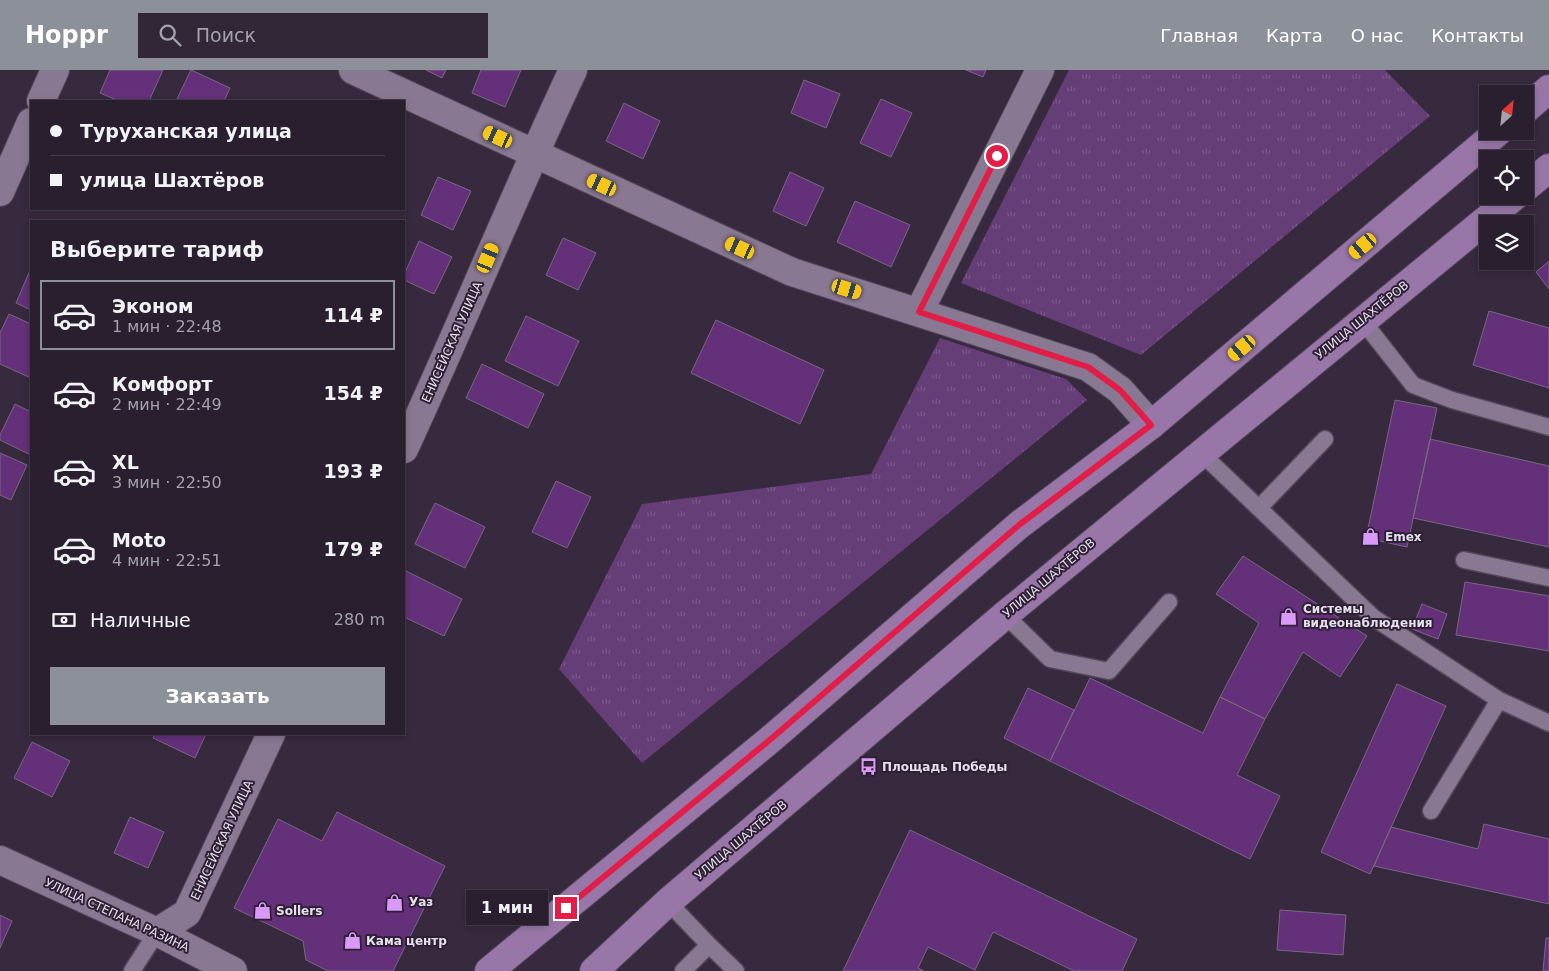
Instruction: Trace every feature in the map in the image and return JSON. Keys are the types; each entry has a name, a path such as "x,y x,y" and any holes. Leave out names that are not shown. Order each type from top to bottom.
{"main road":[{"path":"1534,102 1549,89"},
{"path":"489,971 772,738 1019,525 1151,425 1488,140"},
{"path":"1534,180 1549,168"},
{"name":"УЛИЦА ШАХТЁРОВ","path":"594,971 668,902 1005,615 1504,205"}],"street":[{"path":"41,100 55,70"},
{"name":"ЕНИСЕЙСКАЯ УЛИЦА","path":"405,447 534,153 573,70"},
{"path":"919,312 1040,70"},
{"path":"356,71 792,272 1088,367 1120,390 1151,425"},
{"path":"0,192 30,124"},
{"name":"ЕНИСЕЙСКАЯ УЛИЦА","path":"157,932 187,913 271,735"},
{"name":"УЛИЦА СТЕПАНА РАЗИНА","path":"0,860 157,932 233,971"}],"lane":[{"path":"1362,320 1413,385 1452,400 1549,427"},
{"path":"1259,508 1325,438"},
{"path":"1201,453 1374,618 1499,700 1549,723"},
{"path":"1464,560 1549,578"},
{"path":"1005,615 1050,659 1109,671 1169,602"},
{"path":"1431,812 1499,700"},
{"path":"668,902 736,971"},
{"path":"132,971 157,932"},
{"path":"683,971 709,945"}],"green space":[{"path":"1069,70 1385,70 1430,116 1141,355 961,283"},
{"path":"940,338 1066,379 1087,400 642,763 559,669 642,504 871,474"}],"building":[{"path":"110,70 163,70 149,100 117,100 100,93"},
{"path":"191,70 230,88 224,100 176,100"},
{"path":"426,70 446,70 442,78"},
{"path":"481,70 521,70 505,107 472,93"},
{"path":"966,70 986,70 983,77"},
{"path":"804,80 840,94 826,128 791,113"},
{"path":"881,99 912,113 891,157 860,143"},
{"path":"624,103 660,121 643,159 606,141"},
{"path":"790,172 824,188 806,226 773,211"},
{"path":"438,177 471,191 453,230 421,215"},
{"path":"855,201 910,225 891,267 837,242"},
{"path":"563,238 596,253 578,290 546,275"},
{"path":"419,241 452,257 434,294 405,280 405,273"},
{"path":"1549,261 1549,289 1536,272"},
{"path":"30,270 30,310 16,303"},
{"path":"1489,311 1549,328 1549,388 1473,365"},
{"path":"9,314 30,324 30,378 0,364 0,333"},
{"path":"526,316 579,341 558,386 505,361"},
{"path":"716,320 824,370 800,424 691,373"},
{"path":"482,364 544,394 528,428 466,398"},
{"path":"1395,400 1437,408 1407,547 1366,538"},
{"path":"15,404 30,412 30,455 0,440 0,435"},
{"path":"1430,439 1549,466 1549,547 1413,518"},
{"path":"0,453 27,465 11,500 0,495"},
{"path":"556,481 591,497 567,548 532,532"},
{"path":"435,503 485,527 465,568 415,544"},
{"path":"1243,556 1367,636 1340,677 1303,652 1265,719 1220,697 1259,623 1216,594"},
{"path":"405,570 462,599 444,636 405,617"},
{"path":"1465,582 1549,596 1549,651 1456,635"},
{"path":"1422,604 1447,614 1438,639 1412,629"},
{"path":"1090,678 1203,733 1220,697 1265,719 1237,775 1280,796 1250,859 1050,761"},
{"path":"1397,684 1446,706 1370,874 1321,852"},
{"path":"1028,688 1074,710 1050,761 1004,738"},
{"path":"154,735 206,735 195,758 153,738"},
{"path":"32,742 70,761 52,797 14,778"},
{"path":"337,812 445,866 393,971 328,971 306,960 303,941 234,908 278,819 322,841"},
{"path":"130,817 164,832 148,868 114,853"},
{"path":"1484,824 1549,839 1549,904 1374,866 1391,827 1478,849"},
{"path":"910,830 1137,939 1122,971 1074,971 993,932 975,970 928,947 918,968 924,971 843,971"},
{"path":"1280,910 1346,915 1343,955 1277,950"},
{"path":"0,915 12,921 0,948"},
{"path":"1546,938 1549,938 1549,971 1543,971"}],"place":[{"name":"Emex","path":"1371,537"},
{"name":"Системы видеонаблюдения","path":"1289,616"},
{"name":"Площадь Победы","path":"868,767"},
{"name":"Уаз","path":"395,902"},
{"name":"Sollers","path":"262,911"},
{"name":"Кама центр","path":"352,941"}],"route":[{"path":"566,908 772,738 1019,525 1151,425 1120,390 1088,367 919,312 997,156"}]}
